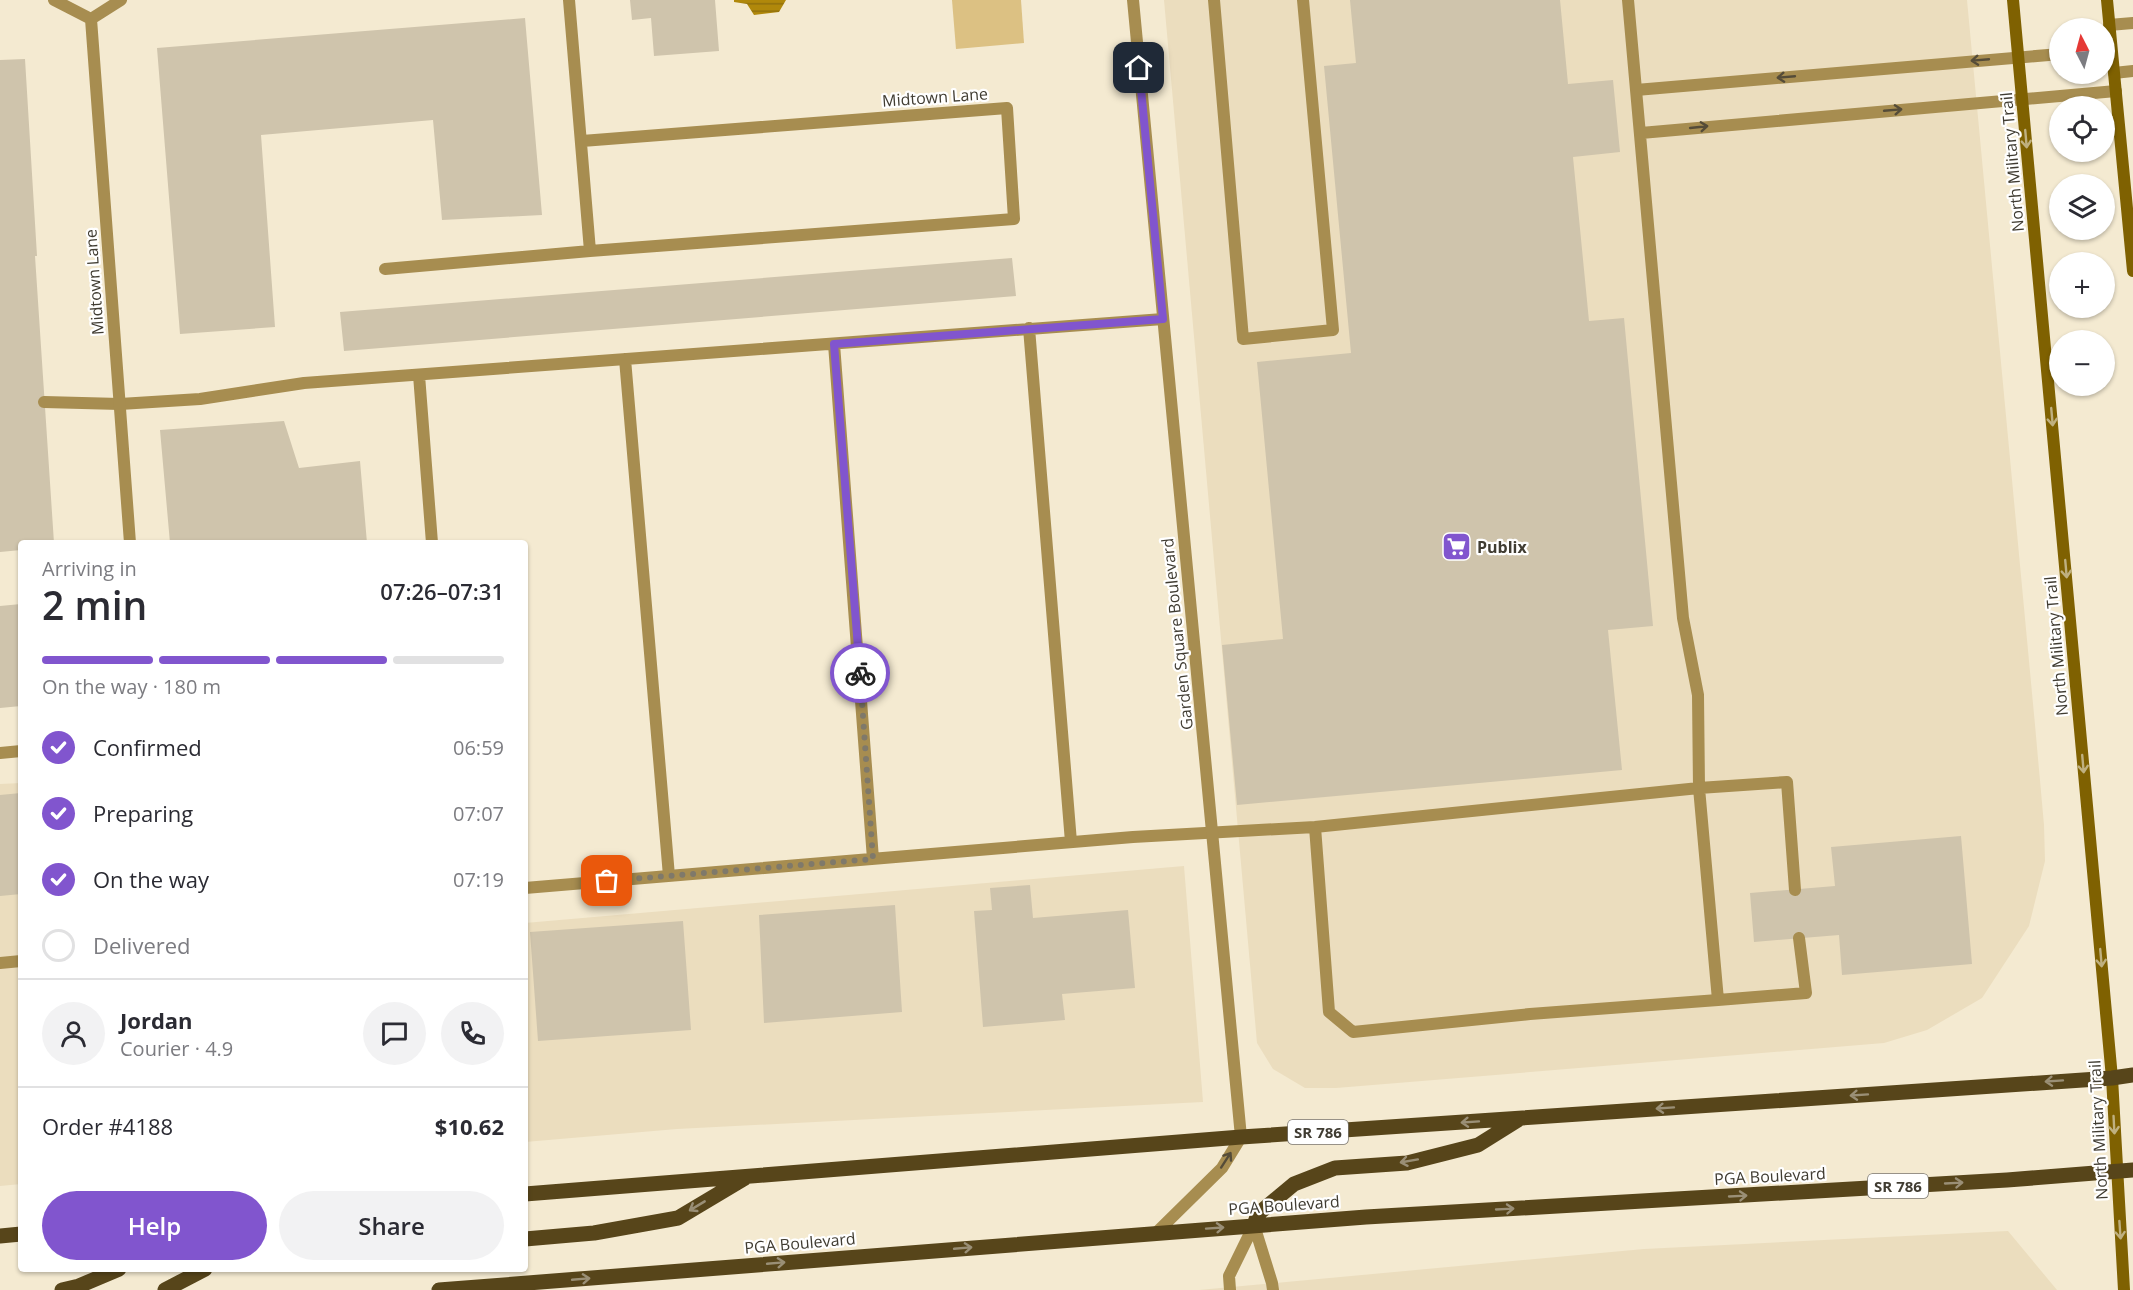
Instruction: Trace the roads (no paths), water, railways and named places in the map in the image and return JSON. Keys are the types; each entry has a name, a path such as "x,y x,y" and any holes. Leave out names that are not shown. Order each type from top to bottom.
{"main road":[{"name":"North Military Trail","path":"2013,0 2112,1078 2124,1290"},
{"path":"2107,0 2108,18"},
{"path":"2115,82 2133,271"},
{"name":"SR 786","path":"528,1194 1241,1137 2133,1075"},
{"path":"1254,1225 1258,1214 1294,1184 1335,1168 1407,1162 1478,1145 1520,1118"},
{"name":"PGA Boulevard","path":"440,1290 1254,1225 2133,1170"},
{"path":"528,1239 594,1233 678,1218 748,1176"},
{"path":"0,1236 18,1234"},
{"path":"62,1290 79,1286 112,1272"},
{"path":"165,1290 199,1272"}],"street":[{"path":"54,0 91,19 121,0"},
{"path":"569,0 590,251"},
{"name":"Garden Square Boulevard","path":"1133,0 1241,1137"},
{"path":"1214,0 1243,339 1333,330 1303,0"},
{"path":"1628,0 1683,618 1698,695 1699,788 1718,1000"},
{"name":"Midtown Lane","path":"91,19 130,540"},
{"path":"2115,24 2133,23"},
{"path":"1636,90 2049,55"},
{"path":"2115,73 2133,71"},
{"path":"1641,133 2116,91"},
{"name":"Midtown Lane","path":"385,270 590,251 1014,219 1007,108 582,141"},
{"path":"44,402 120,404 200,399 304,383 1163,319"},
{"path":"1029,328 1071,842"},
{"path":"834,344 873,859"},
{"path":"625,359 669,876"},
{"path":"419,375 432,540"},
{"path":"0,753 18,752"},
{"path":"528,888 1133,837 1315,827 1699,788 1787,782 1795,890"},
{"path":"1315,827 1329,1012 1353,1032 1530,1014 1806,993 1799,938"},
{"path":"0,963 18,961"},
{"path":"1157,1232 1222,1168 1241,1137"},
{"path":"1230,1290 1229,1276 1254,1225"},
{"path":"1254,1225 1273,1290"}],"place":[{"name":"Publix","path":"1456,547"}]}
